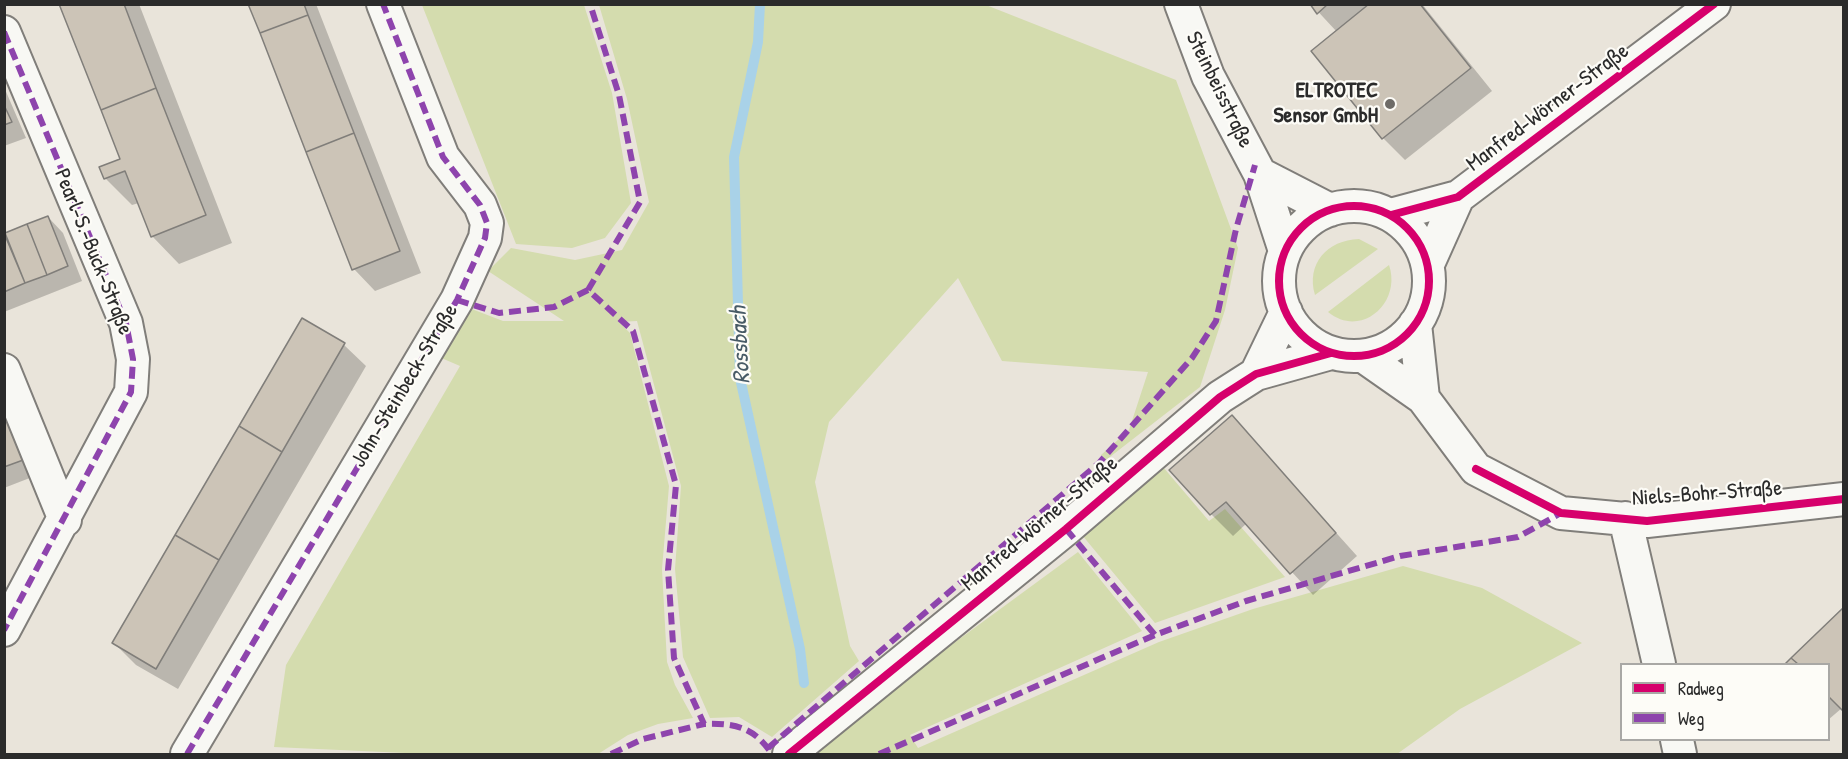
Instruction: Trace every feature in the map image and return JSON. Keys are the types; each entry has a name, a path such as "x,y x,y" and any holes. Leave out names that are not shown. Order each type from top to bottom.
{"street":[{"name":"John-Steinbeck-Straße","path":"187,754 457,300 485,238 487,222 480,205 443,157 383,4"},
{"name":"Steinbeisstraße","path":"1181,4 1208,76 1260,174 1285,251"},
{"name":"Manfred-Wörner-Straße","path":"1391,215 1458,197 1714,4"},
{"name":"Pearl-S.-Buck-Straße","path":"4,32 126,322 133,360 131,392 65,520 4,630"},
{"name":"Steinbeisstraße","path":"1260,174 1330,210"},
{"name":"Manfred-Wörner-Straße","path":"1428,264 1458,197"},
{"name":"Manfred-Wörner-Straße","path":"1351,205 1372,208 1391,215 1408,228 1420,245 1428,264 1429,285 1425,306 1415,324 1401,340 1383,350 1363,356 1331,353 1312,344 1297,330 1286,312 1280,292 1280,271 1285,251 1304,226 1330,210 1351,205"},
{"path":"1256,374 1286,312"},
{"path":"1415,324 1423,398"},
{"name":"Manfred-Wörner-Straße","path":"789,754 1065,529 1220,397 1256,374 1331,353"},
{"name":"Niels-Bohr-Straße","path":"1363,356 1423,398 1476,469 1561,513 1647,521 1844,498"},
{"path":"4,370 65,520"},
{"path":"1625,518 1659,663"}],"green space":[{"path":"422,5 584,5 612,93 631,203 605,238 572,248 516,244"},
{"path":"599,5 986,5 1176,80 1238,248 1225,310 1200,387 1106,460 1101,455 1129,430 1148,372 1002,361 958,278 829,422 815,482 850,646 859,661 772,737 739,717 710,718 683,657 675,569 681,486 637,321 619,322 630,333 669,486 662,569 667,662 675,685 693,718 658,724 628,735 598,754 427,754 274,747 286,665 460,366 439,357 464,306 503,321 564,321 488,271 511,248 575,260 622,250 649,202 627,99"},
{"path":"1359,239 1378,249 1315,295 1314,273 1322,256 1337,244"},
{"path":"1389,265 1390,292 1376,313 1365,319 1353,321 1341,319 1328,312"},
{"path":"1163,467 1209,521 1225,509 1285,577 1155,623 1082,535"},
{"path":"1078,552 1142,631 910,735 918,748 1159,642 1253,609 1403,566 1482,588 1582,643 1460,709 1397,754 810,754 883,695"}],"building":[{"path":"59,4 124,4 156,88 101,110"},
{"path":"248,4 304,4 308,15 260,33"},
{"path":"1310,4 1328,4 1317,14"},
{"name":"ELTROTEC Sensor GmbH","path":"1369,4 1420,4 1471,68 1382,139 1311,51"},
{"path":"308,15 354,133 306,152 260,33"},
{"path":"156,88 206,215 151,237 125,171 104,179 99,167 120,159 101,110"},
{"path":"4,105 12,122 4,125"},
{"path":"354,133 400,251 352,270 306,152"},
{"path":"48,216 68,266 47,275 27,224"},
{"path":"27,224 47,275 25,283 5,233"},
{"path":"4,233 25,283 4,292"},
{"path":"302,318 345,343 282,452 239,426"},
{"path":"4,408 26,459 4,467"},
{"path":"1232,415 1336,533 1290,574 1226,502 1210,515 1169,470"},
{"path":"239,426 282,452 219,560 175,535"},
{"path":"175,535 219,560 156,669 112,643"},
{"path":"1844,607 1844,712 1830,698 1830,663 1797,663 1791,658"},
{"path":"1791,658 1797,663 1786,663"}],"waterway":[{"name":"Rossbach","path":"760,4 758,42 734,157 740,378 800,649 804,683"}],"marked path":[{"path":"187,754 457,300 485,238 487,223 480,205 443,157 383,4"},
{"path":"588,290 640,202 619,95 590,4"},
{"path":"4,32 126,323 133,359 131,392 4,630"},
{"path":"768,748 1099,463 1192,358 1216,321 1236,229 1255,165"},
{"path":"457,300 499,313 554,307 588,290 633,331 676,485 668,570 674,658 704,724 725,724 743,728 758,738 772,754"},
{"path":"879,754 1155,635 1246,601 1400,556 1518,537 1561,513"},
{"path":"1066,529 1155,635"},
{"path":"611,754 643,739 704,724"}],"cycle path":[{"path":"1391,215 1458,197 1714,4"},
{"path":"1354,206 1383,212 1407,228 1423,252 1429,281 1423,310 1407,334 1383,350 1354,356 1325,350 1301,334 1285,310 1279,281 1285,252 1301,228 1325,212 1354,206"},
{"path":"789,754 1066,529 1220,397 1256,374 1331,353"},
{"path":"1476,469 1561,513 1647,521 1844,499"}],"place":[{"name":"ELTROTEC Sensor GmbH","path":"1390,104"}]}
